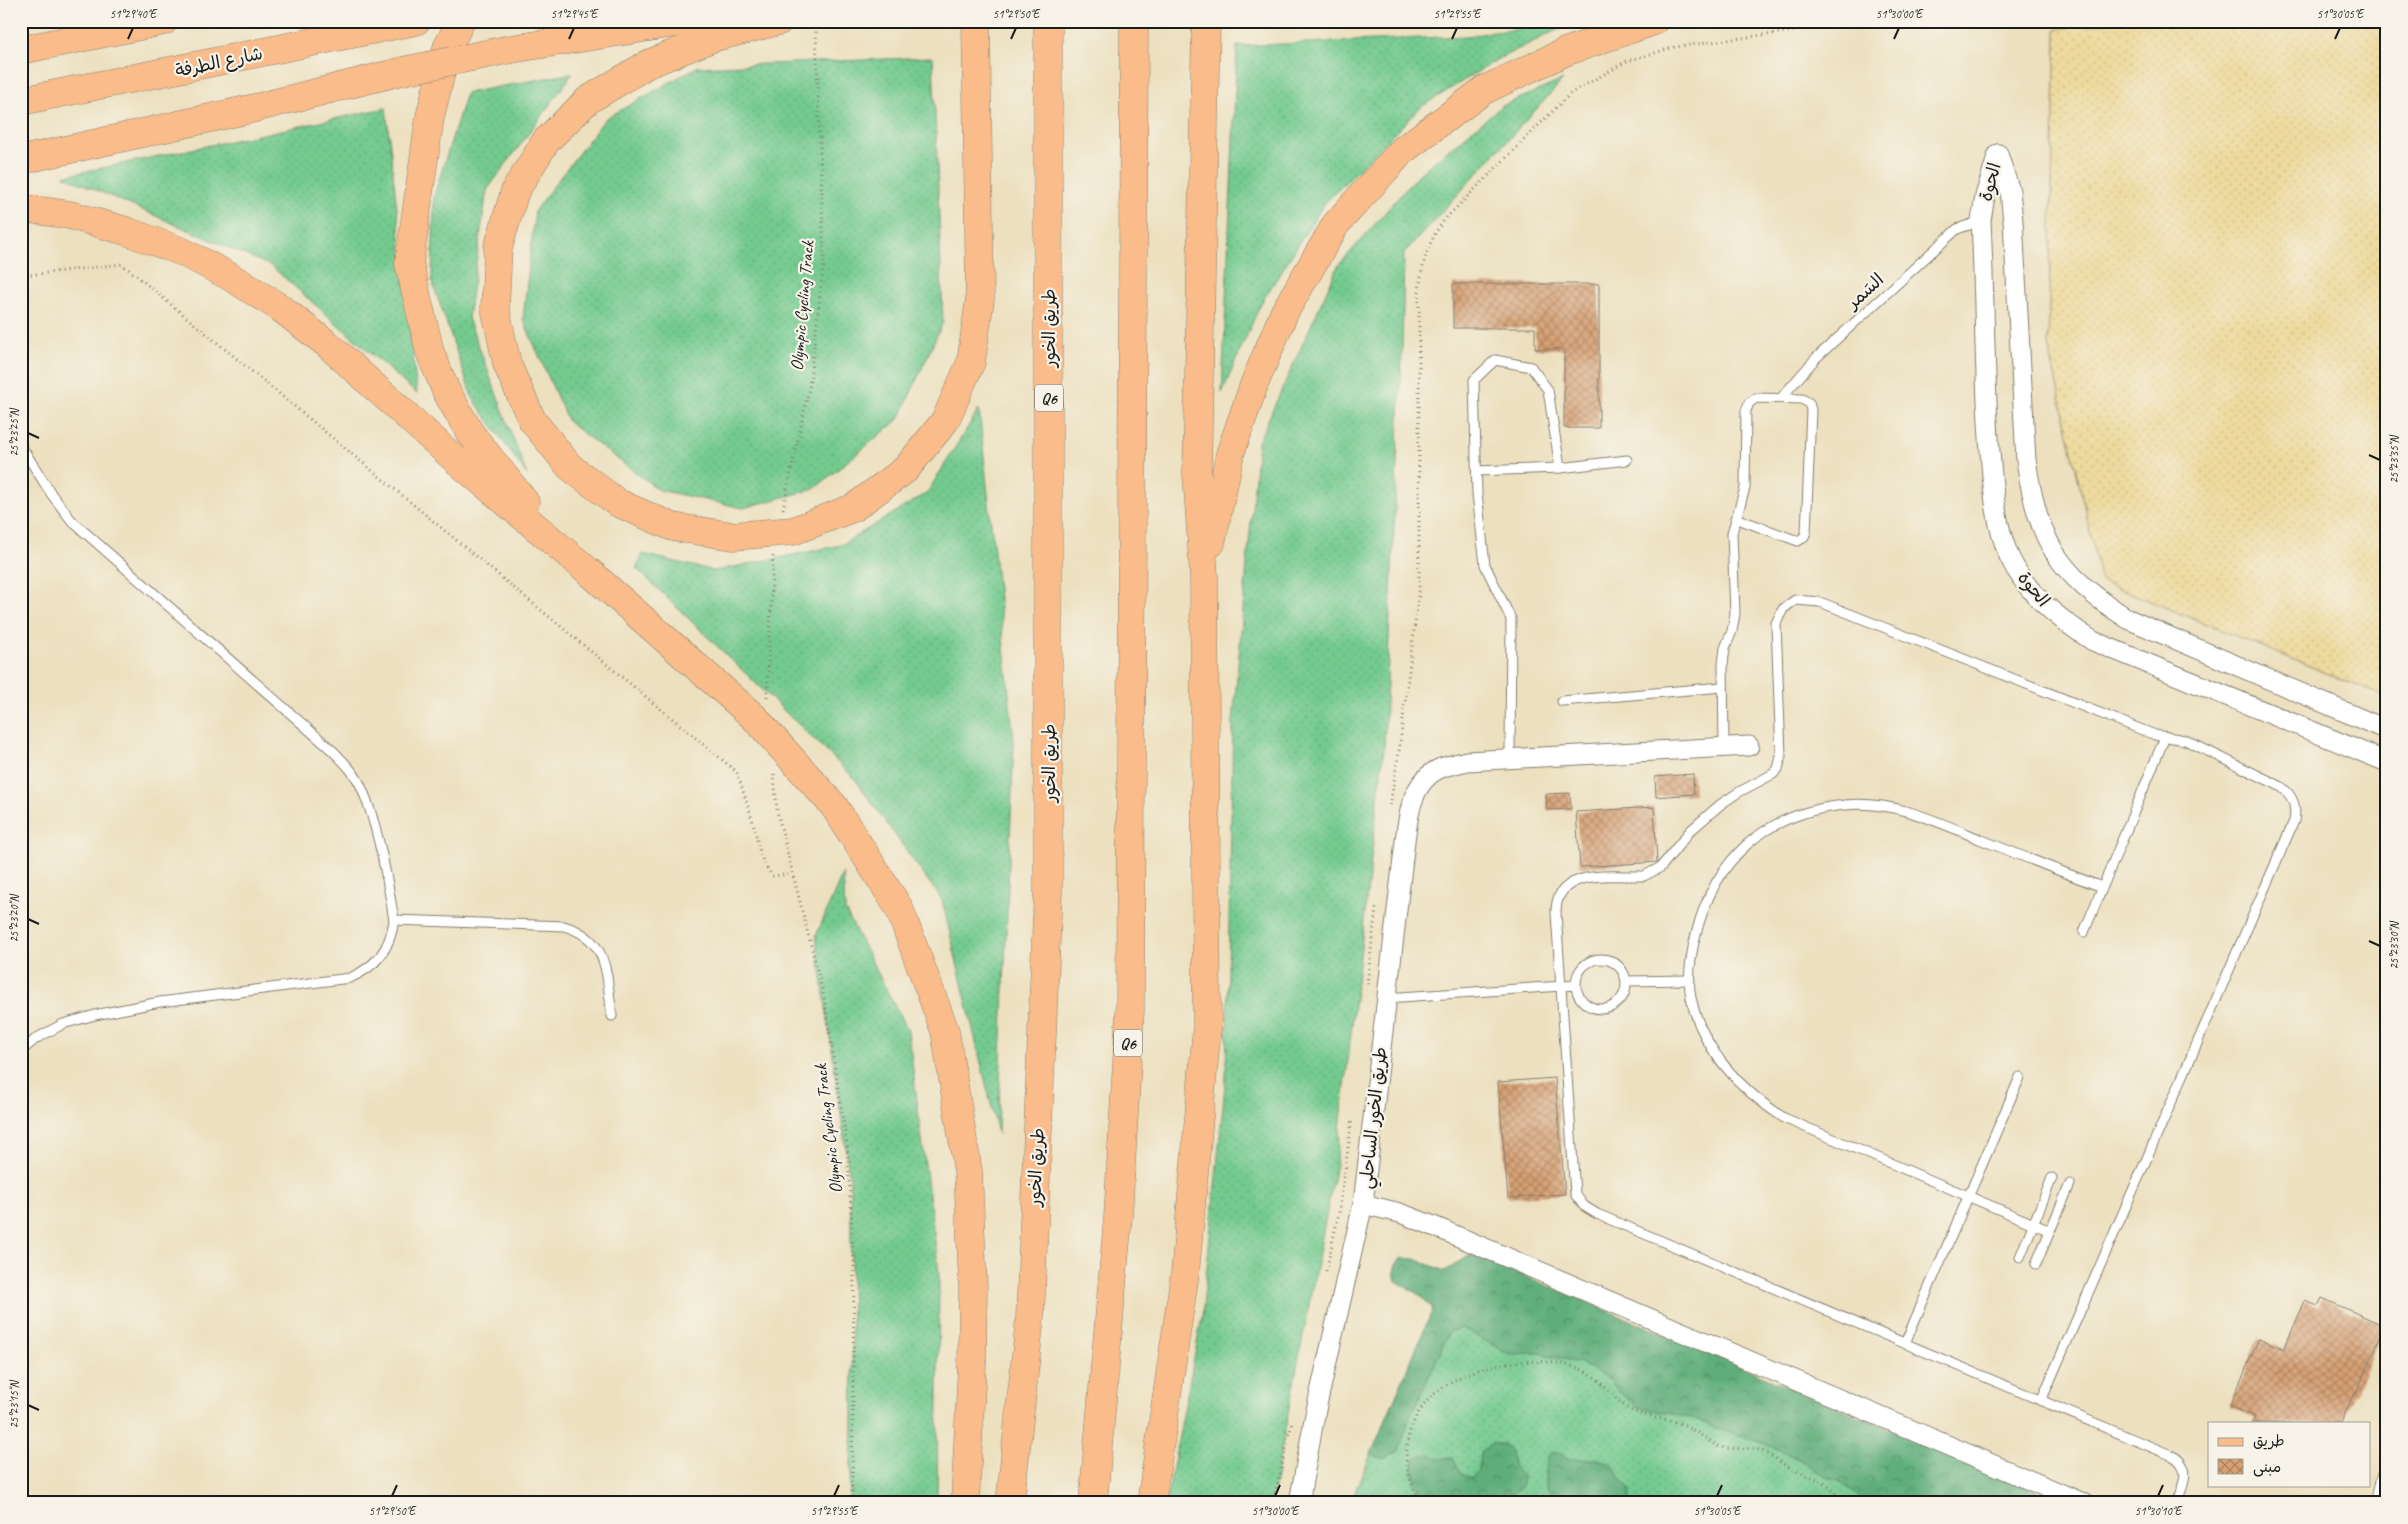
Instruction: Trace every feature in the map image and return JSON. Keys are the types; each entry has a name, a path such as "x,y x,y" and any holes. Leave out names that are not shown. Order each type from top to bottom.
{"main road":[{"path":"21,50 164,21"},
{"path":"461,21 447,48 430,117 413,230 409,263 420,313 430,352 446,391 470,433 517,493 587,570"},
{"path":"21,160 255,108 403,71 511,49 688,21"},
{"path":"779,21 712,38 648,64 588,100 546,141 515,191 498,248 496,307 507,364 532,420 570,467 618,503 674,527 733,536 793,531 854,508 905,470 946,421 971,362 980,299 976,21"},
{"name":"طريق الخور","path":"1010,1503 1030,1318 1048,890 1048,21"},
{"name":"Q6","path":"1093,1503 1118,1217 1130,1010 1134,21"},
{"path":"1151,1503 1185,1273 1207,1027 1204,576 1197,474 1206,21"},
{"path":"1204,576 1230,454 1255,382 1285,311 1336,224 1403,150 1484,90 1565,52 1654,21"},
{"name":"شارع الطرفة","path":"21,102 408,23"},
{"path":"21,208 70,215 126,231 183,252 230,276 280,307 327,344 457,461 587,570 755,718 834,806 899,908 944,1031 968,1171 973,1286 972,1364 965,1503"}],"street":[{"name":"الحوة","path":"2387,730 2128,619 2095,598 2070,575 2059,561 2037,514 2026,460 2013,221 2010,191 1998,154 1985,196 1981,221 1986,407 1996,516 2010,557 2026,583 2040,600 2061,620 2094,641 2387,762"},
{"path":"1981,221 2013,221"},
{"name":"طريق الخور الساحلي","path":"1299,1503 1315,1414 1363,1204 1408,814 1415,794 1426,778 1440,768 1467,761 1749,746"},
{"path":"1363,1204 1400,1213 1431,1225 2083,1503"},
{"path":"2381,1503 2387,1477"}],"lane":[{"name":"السَمر","path":"1781,398 1816,358 1957,229 1981,221"},
{"path":"1510,759 1511,619 1485,565 1477,471 1474,380 1495,360 1531,367 1548,390 1560,468"},
{"path":"1724,746 1723,687 1725,648 1732,631 1735,614 1732,532 1735,518 1745,488 1746,411 1749,403 1756,398 1802,399 1809,404 1811,410 1806,533 1804,538 1798,542 1735,518"},
{"path":"21,446 52,495 72,521 333,751 350,769 363,790 371,813 394,920 392,936 386,950 377,962 364,972 350,978 160,1002 95,1015 63,1024 37,1038 21,1052"},
{"path":"1477,471 1560,468 1627,460"},
{"path":"2041,1401 2294,821 2295,805 2292,797 2280,786 2185,740 2155,735 1820,602 1795,600 1783,609 1776,623 1781,756 1778,769 1767,779 1740,792 1704,818 1661,867 1653,872 1644,876 1581,878 1566,886 1557,898 1573,1187 1584,1206 1606,1218 2177,1459 2184,1468 2186,1478 2176,1503"},
{"path":"1562,701 1723,687"},
{"path":"2084,932 2165,737"},
{"path":"2050,1231 1784,1118 1764,1105 1731,1074 1706,1038 1691,997 1690,980 1694,944 1700,921 1719,877 1732,857 1749,842 1780,823 1826,807 1866,804 1906,810 2102,887"},
{"path":"394,920 564,926 574,929 592,940 604,957 612,1016"},
{"path":"1602,959 1618,966 1626,981 1626,990 1617,1004 1600,1010 1584,1003 1579,996 1576,985 1580,971 1586,964 1602,959"},
{"path":"1626,981 1690,980"},
{"path":"1386,998 1576,985"},
{"path":"1905,1343 2020,1076"},
{"path":"2020,1256 2052,1178"},
{"path":"2036,1264 2070,1184"}],"path":[{"path":"1388,815 1400,751 1419,591 1419,290 1423,260 1431,239 1444,220 1571,94 1627,61 1674,47 1867,21"},
{"name":"Olympic Cycling Track","path":"783,512 809,388 824,261 816,30"},
{"path":"21,276 122,264 737,772 753,822 761,857 772,876 791,874"},
{"path":"767,702 771,569 774,550"},
{"name":"Olympic Cycling Track","path":"774,768 777,811 791,874 824,997 847,1145 854,1260 852,1503"},
{"path":"1367,992 1377,904"},
{"path":"1324,1280 1339,1213 1352,1117"},
{"path":"1421,1503 1409,1477 1405,1451 1412,1424 1431,1396 1457,1378 1473,1372 1509,1363 1554,1363 1580,1369 1600,1380 1631,1410 1684,1424 1719,1446 1763,1452 1785,1465 1831,1486 1844,1503"},
{"path":"1272,1503 1293,1422"}],"green space":[{"path":"1575,21 1498,59 1421,107 1324,204 1260,305 1222,393 1237,46 1467,36"},
{"path":"933,57 943,322 899,419 814,489 743,508 659,490 568,422 523,319 535,210 605,119 697,67"},
{"path":"573,73 487,190 468,318 527,475 472,397 432,281 434,196 466,93"},
{"path":"1563,80 1404,253 1402,354 1384,747 1336,1164 1271,1503 1166,1503 1202,1317 1226,1075 1233,721 1258,442 1338,266 1419,174 1502,106"},
{"path":"386,108 417,394 271,266 64,176"},
{"path":"979,409 1014,742 998,1134 942,900 854,778 636,568 643,554 714,571 841,545 927,493"},
{"path":"843,873 845,910 908,1031 939,1273 937,1503 849,1503 853,1422 850,1180 816,936"},
{"path":"1469,1256 1477,1256 2050,1496 2053,1503 1872,1503 1863,1500 1840,1481 1826,1477 1800,1460 1763,1442 1715,1428 1695,1419 1638,1407 1619,1392 1609,1379 1580,1363 1539,1353 1509,1354 1462,1328 1450,1331 1408,1422 1399,1450 1384,1459 1371,1454 1433,1309 1421,1296 1396,1281 1395,1266 1402,1258 1415,1259 1445,1271"},
{"path":"1453,1284 1966,1503 1350,1503 1433,1309"},
{"path":"1492,1444 1502,1444 1510,1450 1514,1468 1523,1477 1520,1487 1517,1491 1508,1495 1504,1503 1426,1501 1413,1475 1416,1458 1429,1454 1440,1460 1453,1458 1462,1474 1471,1477 1478,1471 1481,1451"},
{"path":"1551,1453 1558,1453 1570,1459 1597,1459 1610,1463 1631,1491 1629,1503 1567,1503 1563,1498 1550,1491 1546,1483 1547,1457"}],"sand":[{"path":"2123,21 2387,21 2387,698 2101,581 2048,345 2056,29"}],"building":[{"path":"1453,284 1599,284 1599,428 1564,428 1564,349 1535,349 1535,328 1453,328"},
{"path":"1693,774 1694,794 1656,797 1655,777"},
{"path":"1570,793 1571,809 1547,810 1546,794"},
{"path":"1654,807 1657,862 1580,867 1576,812"},
{"path":"1555,1078 1565,1194 1508,1198 1498,1082"},
{"path":"2322,1298 2385,1326 2356,1394 2354,1393 2341,1422 2253,1422 2255,1417 2230,1406 2259,1338 2284,1349 2305,1301 2318,1306"}]}
